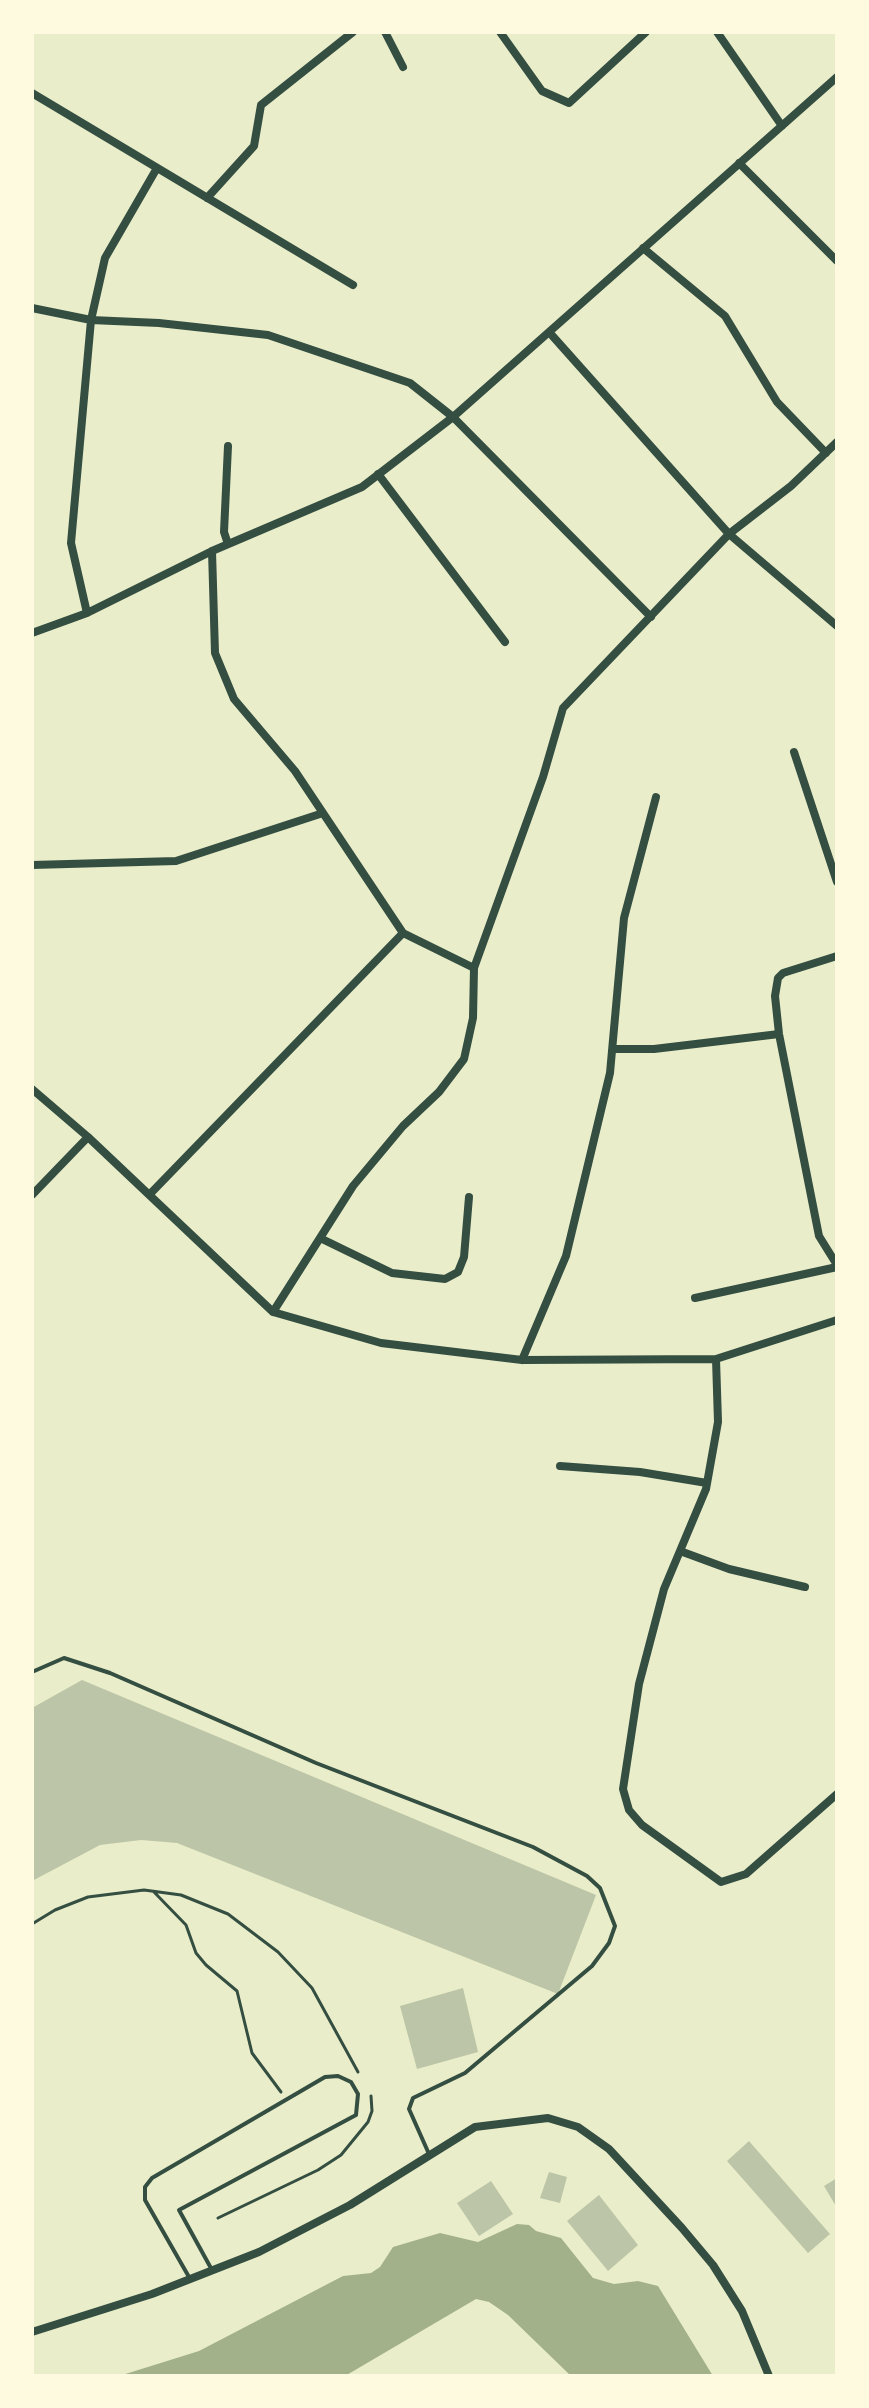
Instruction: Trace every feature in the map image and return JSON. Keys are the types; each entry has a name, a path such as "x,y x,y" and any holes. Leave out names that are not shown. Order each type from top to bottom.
{"street":[{"path":"207,198 254,146 261,105 353,32"},
{"path":"385,32 403,67"},
{"path":"500,32 542,91 569,103 646,32"},
{"path":"717,32 782,126"},
{"path":"32,633 87,613 212,551 362,487 453,417 837,77"},
{"path":"32,93 353,285"},
{"path":"739,163 837,261"},
{"path":"87,613 71,543 91,320 105,258 157,168"},
{"path":"643,248 725,316 777,402 826,453"},
{"path":"32,308 91,320 159,323 268,335 410,383 453,417 651,617"},
{"path":"549,332 729,534 837,626"},
{"path":"273,1312 353,1186 403,1126 439,1092 464,1059 473,1018 474,968 543,777 563,708 729,534 791,486 837,442"},
{"path":"228,446 224,532 228,544"},
{"path":"378,474 505,642"},
{"path":"212,551 215,653 234,699 295,771 403,933 474,968"},
{"path":"794,752 837,882"},
{"path":"522,1360 566,1256 610,1073 624,918 656,797"},
{"path":"32,865 176,861 323,813"},
{"path":"150,1194 403,933"},
{"path":"695,1298 837,1266 819,1236 779,1034 775,996 780,975 837,956"},
{"path":"613,1049 654,1049 779,1034"},
{"path":"32,1089 150,1194 273,1312 381,1343 522,1360 716,1359 837,1320"},
{"path":"32,1195 88,1137"},
{"path":"320,1238 392,1273 445,1279 458,1272 464,1257 469,1197"},
{"path":"716,1359 718,1422 707,1483 664,1589 639,1684 623,1789 629,1810 642,1825 721,1882 746,1874 837,1794"},
{"path":"560,1466 640,1472 707,1483"},
{"path":"680,1551 729,1569 805,1587"},
{"path":"32,2332 190,2279 308,2229 475,2127 548,2118 578,2127 609,2149 713,2265 742,2311 769,2376"}],"lane":[{"path":"32,1672 64,1658 110,1673 316,1763 533,1847 587,1876 600,1888 615,1926 609,1943 592,1966 465,2073 413,2098 409,2109 429,2154"},
{"path":"190,2279 149,2209 145,2187 152,2178 325,2077 338,2076 351,2082 358,2094 356,2115 179,2210 212,2270"}],"path":[{"path":"153,1891 186,1925 196,1953 206,1965 237,1991 252,2053 286,2098"},
{"path":"32,1924 55,1910 88,1897 153,1891 181,1895 228,1914 278,1952 312,1988 363,2081"},
{"path":"218,2218 318,2170 341,2155 368,2122 372,2111 370,2094"}],"shaded area":[{"path":"517,2224 529,2225 536,2231 561,2238 593,2278 614,2284 638,2281 658,2286 713,2376 571,2376 508,2315 489,2302 476,2299 345,2376 119,2376 199,2351 343,2276 371,2273 380,2267 393,2247 440,2233 478,2242"}],"building":[{"path":"82,1680 596,1895 558,1994 177,1843 141,1840 100,1845 32,1881 32,1708"},
{"path":"463,1988 478,2052 417,2069 400,2006"},
{"path":"749,2141 830,2234 808,2253 727,2161"},
{"path":"549,2172 567,2177 560,2203 540,2198"},
{"path":"837,2178 837,2208 824,2186"},
{"path":"491,2181 513,2214 479,2236 457,2203"},
{"path":"599,2195 638,2245 608,2271 567,2221"}]}
